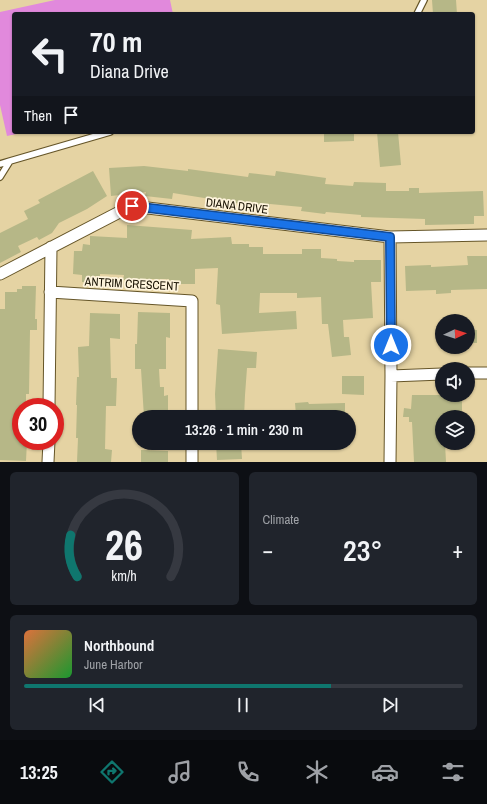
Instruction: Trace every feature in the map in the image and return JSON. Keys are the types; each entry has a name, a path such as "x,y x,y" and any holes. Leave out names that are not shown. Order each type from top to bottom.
{"street":[{"name":"DIANA DRIVE","path":"0,274 132,206 390,237 487,235"},
{"path":"390,237 390,462"},
{"path":"49,398 51,247"},
{"name":"ANTRIM CRESCENT","path":"50,292 192,301 192,410"},
{"path":"475,373 487,373"},
{"path":"391,376 435,374"},
{"path":"48,462 49,450"},
{"path":"192,450 192,462"}],"lane":[{"path":"418,12 424,0"},
{"path":"0,164 103,134"},
{"path":"0,177 10,161"}],"shaded area":[{"path":"55,0 170,0 173,12 12,12 12,134 16,134 7,136 0,105 0,12"}],"building":[{"path":"432,0 456,0 457,12 433,12"},
{"path":"324,134 354,134 354,141 324,142"},
{"path":"377,134 398,134 401,165 380,167"},
{"path":"144,166 188,171 188,169 248,177 249,173 275,176 276,171 326,178 325,184 353,186 354,182 386,183 386,191 409,191 409,188 419,188 419,193 483,191 484,216 474,216 474,224 425,225 425,219 361,217 361,215 326,212 325,214 301,211 302,207 270,204 270,207 248,205 173,193 172,199 145,196 146,192 111,196 109,168"},
{"path":"93,171 107,196 87,209 59,223 52,233 39,240 37,237 18,246 21,252 0,263 0,233 28,219 24,211 40,203 38,200"},
{"path":"127,225 192,230 191,239 231,237 232,244 249,244 249,247 263,247 263,254 302,254 302,249 321,249 321,258 337,259 337,261 354,262 354,260 381,260 381,282 371,282 373,318 343,320 344,337 349,337 351,355 332,357 328,324 322,324 321,297 297,298 297,293 260,293 259,313 296,311 297,329 222,334 220,305 216,304 218,268 195,269 195,284 169,284 169,279 146,279 146,281 123,280 124,275 100,274 100,276 94,276 93,283 82,282 82,275 73,274 74,251 82,251 83,244 90,245 90,236 127,238"},
{"path":"467,256 487,256 487,289 451,290 451,293 436,294 436,290 406,291 405,266 431,265 431,267 468,265"},
{"path":"22,286 36,286 35,319 37,319 37,330 30,330 29,394 26,394 26,398 12,398 12,450 27,450 26,461 0,460 0,309 5,309 5,292 17,292 17,289 22,289"},
{"path":"138,312 170,313 170,338 166,337 166,369 159,369 160,387 164,387 164,396 168,395 168,410 144,410 141,369 135,369 135,344 137,344"},
{"path":"90,313 120,314 120,339 110,338 111,378 117,378 116,406 106,406 105,449 112,450 111,462 77,462 78,438 76,438 76,405 77,377 79,377 78,347 89,346"},
{"path":"475,330 477,330 477,343 475,343"},
{"path":"218,349 257,352 256,368 247,368 244,410 216,410 215,394"},
{"path":"342,376 364,376 364,395 342,394"},
{"path":"412,395 435,395 435,402 462,402 462,410 435,410 435,450 445,450 446,462 414,462 412,422 409,422 409,417 403,417 404,408 411,409"},
{"path":"295,403 345,403 345,410 296,410"},
{"path":"141,450 168,451 168,462 141,462"},
{"path":"216,450 241,450 242,459 217,460"}],"route":[{"path":"132,206 390,237 391,345"}]}
